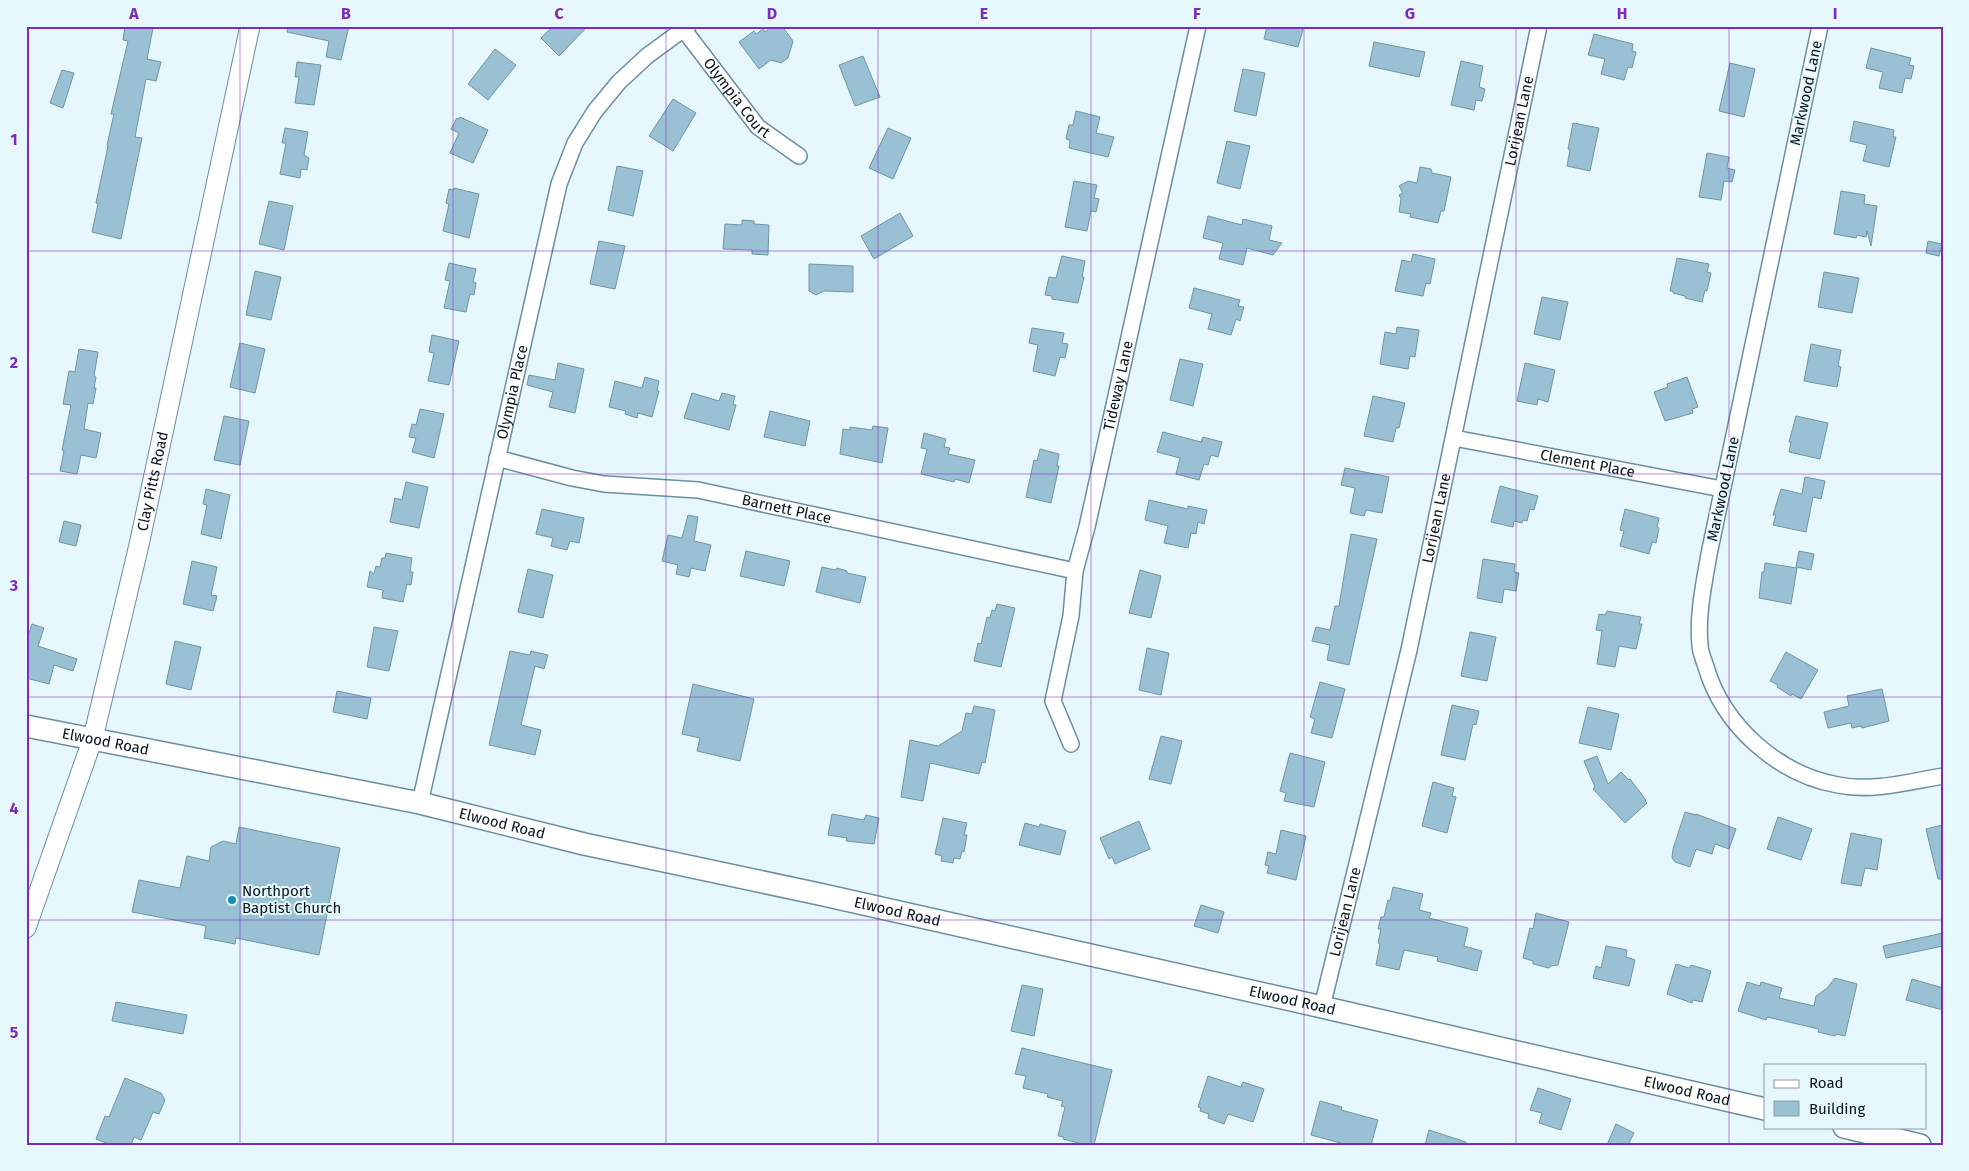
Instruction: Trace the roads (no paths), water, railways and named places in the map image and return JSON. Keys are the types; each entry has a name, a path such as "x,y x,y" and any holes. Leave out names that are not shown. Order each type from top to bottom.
{"main road":[{"name":"Elwood Road","path":"26,726 420,804 584,844 829,896 1764,1109"},
{"path":"1848,1128 1920,1145"}],"street":[{"name":"Clay Pitts Road","path":"26,928 93,738 141,536 250,26"},
{"name":"Tideway Lane","path":"1071,744 1053,701 1071,616 1075,571 1091,508 1198,26"},
{"name":"Markwood Lane","path":"1820,26 1722,489 1701,605 1700,646 1711,685 1730,718 1767,754 1801,774 1838,785 1878,788 1943,776"},
{"name":"Lorijean Lane","path":"1322,1007 1409,650 1454,438 1536,27"},
{"name":"Olympia Court","path":"686,28 758,128 799,156"},
{"name":"Olympia Place","path":"420,804 559,184 575,143 595,111 619,82 647,56 686,28"},
{"name":"Clement Place","path":"1454,438 1722,489"},
{"name":"Barnett Place","path":"497,458 572,478 604,484 698,490 1075,571"}],"place":[{"name":"Northport Baptist Church","path":"232,900"}]}
